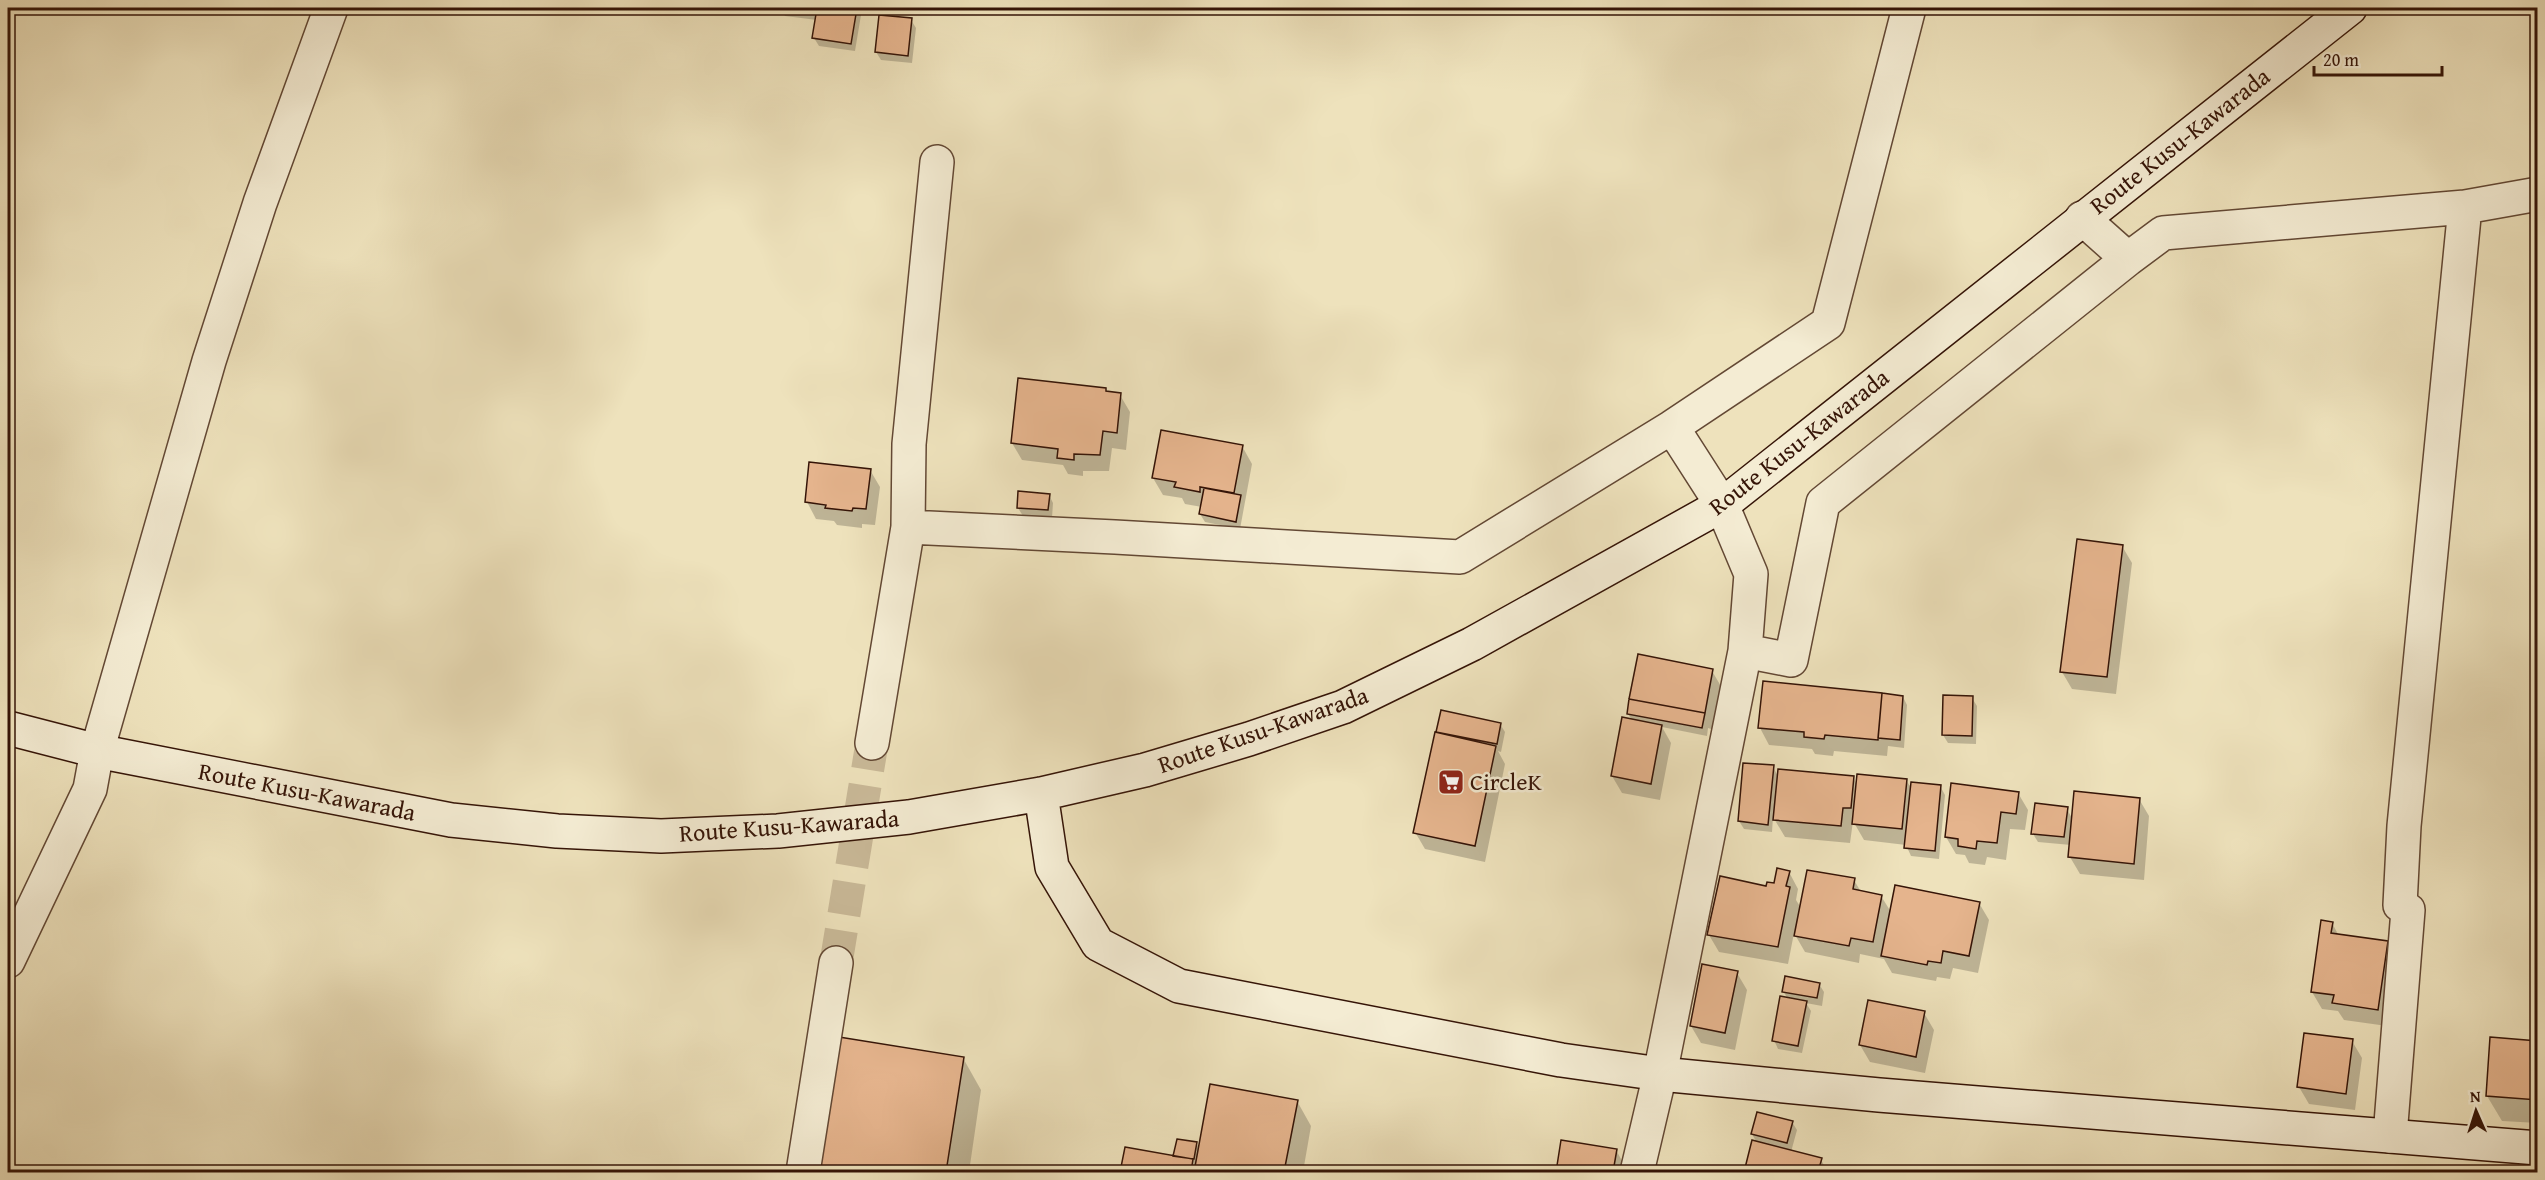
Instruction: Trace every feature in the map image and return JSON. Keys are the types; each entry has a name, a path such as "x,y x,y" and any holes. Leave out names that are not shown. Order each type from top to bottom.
{"street":[{"path":"8,961 90,789 97,751 209,361 260,203 331,8"},
{"path":"908,527 1126,537 1460,557 1672,427 1828,323 1909,8"},
{"name":"Route Kusu-Kawarada","path":"23,731 97,751 451,820 557,831 661,836 778,831 909,817 1041,794 1145,770 1343,707 1472,644 1722,505 2350,8"},
{"path":"872,743 908,527 909,444 937,162"},
{"path":"1745,651 1791,660 1823,503 2163,232 2464,207 2538,194"},
{"path":"2390,1136 2408,910 2400,905 2404,826 2464,207"},
{"path":"2082,218 2128,259"},
{"path":"1637,1173 1660,1074 1745,651 1751,574 1722,505 1672,427"},
{"path":"1041,794 1052,867 1098,944 1179,986 1561,1060 1660,1074 1879,1095 2538,1148"},
{"path":"803,1173 836,963"}],"building":[{"path":"779,8 811,8 810,12"},
{"path":"817,8 857,8 851,44 812,38"},
{"path":"879,15 912,18 908,56 875,52"},
{"path":"1018,378 1106,388 1106,391 1121,393 1117,433 1103,431 1100,455 1074,454 1074,460 1057,458 1058,449 1011,443"},
{"path":"1161,430 1243,445 1234,493 1200,487 1200,492 1174,487 1176,482 1152,478"},
{"path":"809,462 871,469 866,509 853,508 852,511 825,508 826,505 805,502"},
{"path":"1204,488 1241,495 1236,522 1199,514"},
{"path":"1018,491 1050,494 1048,510 1017,508"},
{"path":"2077,539 2123,545 2107,677 2060,672"},
{"path":"1638,654 1713,669 1705,713 1629,699"},
{"path":"1763,681 1882,693 1878,740 1825,735 1824,739 1804,737 1804,732 1758,728"},
{"path":"1882,693 1903,696 1900,740 1878,738"},
{"path":"1943,695 1973,696 1972,736 1942,735"},
{"path":"1629,699 1705,713 1702,728 1627,714"},
{"path":"1441,710 1501,723 1497,744 1436,732"},
{"path":"1622,717 1662,725 1651,784 1611,776"},
{"path":"1435,732 1496,746 1475,846 1413,833"},
{"path":"1743,763 1774,765 1768,825 1738,821"},
{"path":"1778,769 1854,776 1851,808 1843,808 1841,826 1773,820"},
{"path":"1857,774 1907,779 1902,829 1852,824"},
{"path":"1911,782 1941,785 1935,851 1904,848"},
{"path":"1951,783 2019,792 2016,814 2001,812 1997,843 1977,841 1976,849 1958,846 1958,839 1945,837"},
{"path":"2074,791 2140,798 2134,864 2068,857"},
{"path":"2035,803 2068,807 2064,837 2031,834"},
{"path":"1777,868 1790,871 1786,886 1790,887 1778,947 1707,935 1720,876 1766,886 1767,882 1774,883"},
{"path":"1807,870 1855,878 1853,889 1882,895 1873,942 1851,938 1849,946 1794,936"},
{"path":"1895,885 1980,902 1969,956 1943,951 1941,963 1928,961 1927,965 1881,956"},
{"path":"2321,920 2333,922 2331,933 2388,941 2378,1010 2332,1003 2334,995 2311,992"},
{"path":"1702,964 1738,971 1725,1033 1690,1026"},
{"path":"1785,976 1820,983 1817,998 1782,992"},
{"path":"1780,996 1807,1001 1798,1046 1772,1041"},
{"path":"1868,1000 1925,1011 1916,1057 1859,1045"},
{"path":"2304,1033 2353,1039 2346,1094 2297,1087"},
{"path":"839,1037 964,1057 946,1172 818,1172"},
{"path":"2490,1037 2538,1041 2538,1100 2486,1096"},
{"path":"1210,1084 1298,1100 1284,1172 1194,1172"},
{"path":"1757,1112 1793,1121 1787,1143 1751,1134"},
{"path":"1177,1139 1197,1142 1194,1159 1173,1156"},
{"path":"1561,1140 1617,1149 1613,1172 1556,1172"},
{"path":"1752,1140 1822,1158 1818,1172 1744,1172"},
{"path":"1125,1147 1193,1159 1191,1172 1120,1172"}],"tunnel":[{"path":"836,963 872,743"}],"place":[{"name":"CircleK","path":"1451,782"}]}
